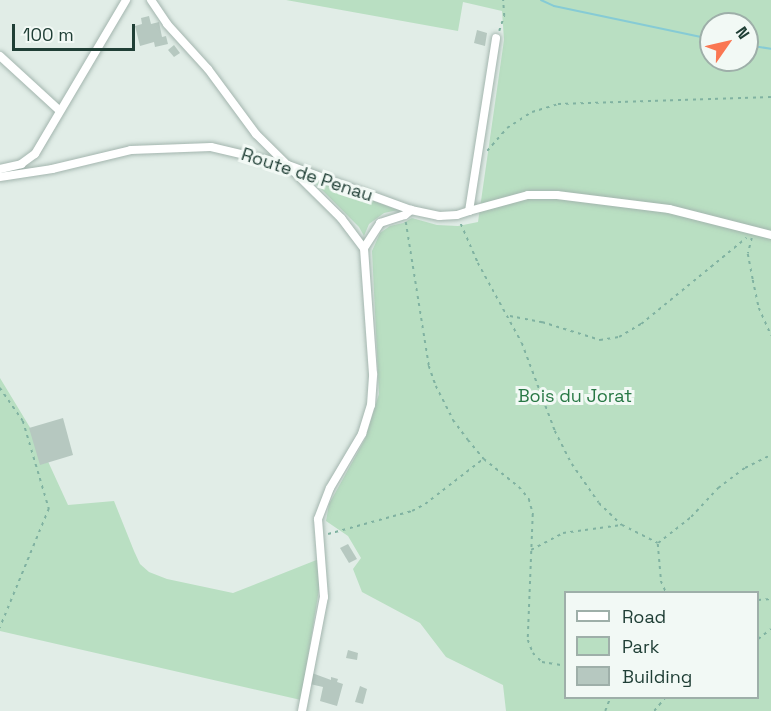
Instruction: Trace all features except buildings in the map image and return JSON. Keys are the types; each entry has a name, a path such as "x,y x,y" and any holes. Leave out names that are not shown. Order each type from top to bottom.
{"street":[{"path":"0,169 21,164 35,154 126,0"},
{"path":"151,0 167,24 208,69 256,134 348,225 364,248 372,374 371,405 362,434 323,502 318,535 324,597 302,711"},
{"path":"470,210 496,39"},
{"path":"0,56 60,111"},
{"name":"Route de Penau","path":"0,177 52,169 131,150 184,147 234,151 288,165 408,212 438,216 457,215 528,195 557,195 669,209 771,235"},
{"path":"364,248 380,223 408,212"}],"path":[{"path":"496,39 504,15 503,0"},
{"path":"479,161 507,128 532,111 558,104 771,97"},
{"path":"408,212 429,366 448,411 484,459 519,487 529,499 533,514 527,627 530,647 542,662 564,666"},
{"path":"457,215 478,263 508,315 555,431 572,464 599,503 622,525 658,543"},
{"path":"508,315 542,322 600,340 619,337 641,324 725,254 738,246 753,231"},
{"path":"753,231 748,254 759,308 771,335"},
{"path":"0,388 23,421 49,509 0,628"},
{"path":"658,543 691,517 718,488 745,468 771,455"},
{"path":"318,535 344,531 412,510 425,504 484,459"},
{"path":"530,550 563,532 622,525"},
{"path":"658,543 661,581 666,591"},
{"path":"759,638 771,628"},
{"path":"654,711 664,699"}],"green space":[{"name":"Bois du Jorat","path":"286,0 771,0 771,711 506,711 503,685 446,657 420,623 362,592 353,569 361,558 348,536 326,521 329,504 365,439 379,394 372,251 380,233 390,226 412,218 437,225 458,226 478,222 504,40 502,11 463,2 458,31"},
{"path":"309,177 398,210 384,213 369,224 364,236 359,227"},
{"path":"0,378 40,444 68,505 114,501 140,564 149,572 167,579 233,593 319,559 322,571 301,700 0,631"}],"waterway":[{"path":"541,0 554,6 699,36"},
{"path":"759,47 771,49"}]}
